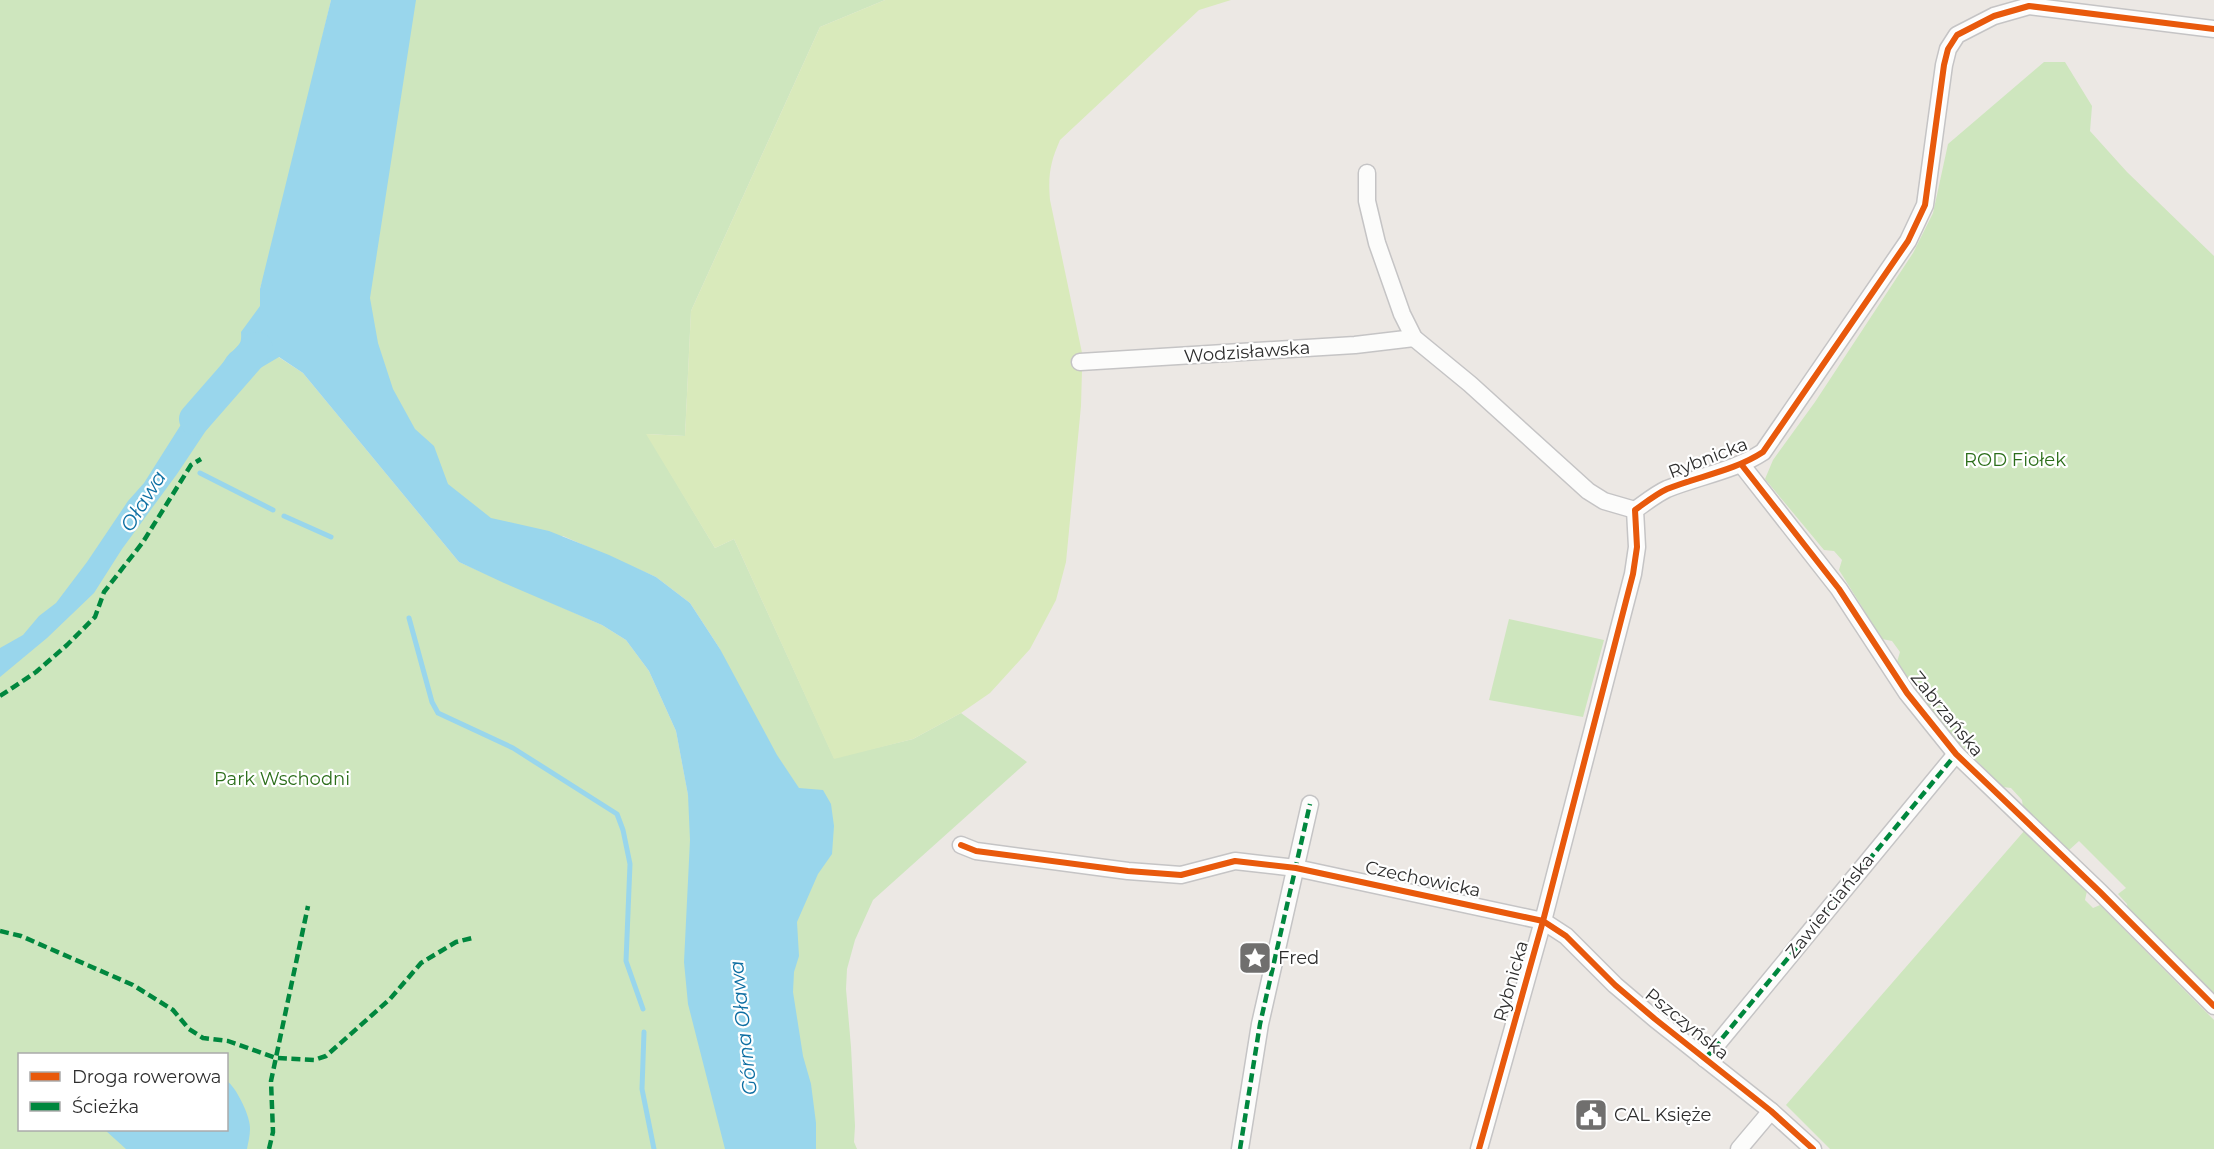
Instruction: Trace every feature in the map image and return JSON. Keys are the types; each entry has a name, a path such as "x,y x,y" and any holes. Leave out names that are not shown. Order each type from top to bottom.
{"street":[{"path":"2028,3 2214,29"},
{"name":"Rybnicka","path":"1479,1149 1543,921 1633,574 1637,547 1635,510 1665,490 1741,464 1763,452 1916,226 1925,206 1944,65 1952,42 1957,35 1984,20 2028,3"},
{"path":"1366,173 1367,201 1377,243 1402,314 1414,338 1470,384 1588,490 1604,501 1635,510"},
{"name":"Wodzisławska","path":"1080,362 1354,345 1414,338"},
{"name":"Zabrzańska","path":"1741,464 1839,589 1907,693 1956,754 2100,892 2214,1006"},
{"name":"Zawierciańska","path":"1705,1059 1956,754"},
{"path":"1240,1149 1260,1024 1310,804"},
{"name":"Czechowicka","path":"961,844 976,851 1128,871 1180,875 1235,861 1296,868 1543,921"},
{"name":"Pszczyńska","path":"1543,921 1566,936 1631,999 1771,1111 1813,1149"},
{"path":"1739,1149 1771,1111"}],"green space":[{"name":"Park Wschodni","path":"0,0 331,0 321,43 327,67 260,289 260,345 303,373 459,562 602,625 626,640 649,671 676,731 755,1149 0,1149"},
{"path":"348,0 885,0 820,27 691,311 685,436 647,434 715,548 734,539 834,758 913,739 961,713 1027,762 873,900 855,940 847,969 846,989 851,1047 854,1142 857,1149 783,1149 720,649 690,603 656,577 563,536 507,558 281,291"},
{"path":"885,0 1231,0 1199,10 1060,140 1052,162 1050,200 1082,353 1079,354 1082,370 1081,406 1066,562 1056,600 1030,649 990,693 961,713 913,739 834,759 734,539 715,548 646,434 685,436 691,311 820,27"},
{"name":"ROD Fiołek","path":"2044,62 2065,62 2092,106 2090,131 2127,172 2214,256 2214,996 2128,911 2127,904 2118,894 2126,888 2079,841 2068,851 2023,808 2022,800 2011,788 2003,787 1944,728 1897,662 1900,652 1892,641 1882,639 1839,570 1842,560 1834,551 1824,550 1765,479 1773,460 1815,402 1913,253 1933,213 1948,144"},
{"path":"1509,619 1604,640 1583,717 1489,700"},
{"path":"2025,830 2087,891 2085,900 2093,908 2100,905 2214,1020 2214,1149 1830,1149 1786,1105"}],"water":[{"name":"Górna Oława","path":"331,0 416,0 370,298 378,343 393,389 415,429 434,446 448,484 491,518 549,531 609,555 656,577 690,603 720,649 777,755 799,788 823,790 831,804 834,826 832,854 818,874 797,922 799,956 794,972 793,992 803,1056 811,1084 816,1123 816,1149 725,1149 688,1004 684,962 690,840 688,795 676,731 649,671 626,640 602,625 459,562 303,373 279,357 237,384 218,371 228,355 239,344 241,332 260,306 260,289"},
{"path":"212,380 231,393 94,593 47,638 0,677 0,648 23,635 39,616 56,603 128,501 144,483"},
{"path":"228,1082 246,1110 250,1124 247,1149 126,1149 106,1131 228,1131"}],"waterway":[{"name":"Oława","path":"195,419 257,348"},
{"path":"200,473 273,510"},
{"path":"284,516 331,537"},
{"path":"409,618 432,702 438,713 513,748 617,814 630,864 626,961 643,1009"},
{"path":"644,1032 642,1089 654,1149"}],"marked path":[{"path":"0,696 36,672 95,617 104,592 143,542 191,465 201,459"},
{"path":"1705,1059 1956,754"},
{"path":"1240,1149 1260,1024 1310,804"},
{"path":"269,1149 273,1132 271,1081 308,906"},
{"path":"0,931 21,936 133,985 173,1010 189,1029 203,1038 228,1041 276,1058 314,1060 326,1056 390,999 421,963 456,942 472,938"}],"cycle path":[{"path":"1479,1149 1543,921 1633,574 1637,547 1635,510 1667,489 1728,469 1763,452 1908,241 1925,205 1944,65 1948,49 1957,35 1994,16 2029,6 2214,29"},
{"path":"1741,464 1839,589 1907,693 1956,754 2100,892 2214,1006"},
{"path":"961,845 976,851 1128,871 1181,875 1235,861 1296,868 1543,921 1566,936 1615,985 1771,1111 1813,1149"}],"place":[{"name":"Fred","path":"1255,958"},
{"name":"CAL Księże","path":"1591,1115"}]}
